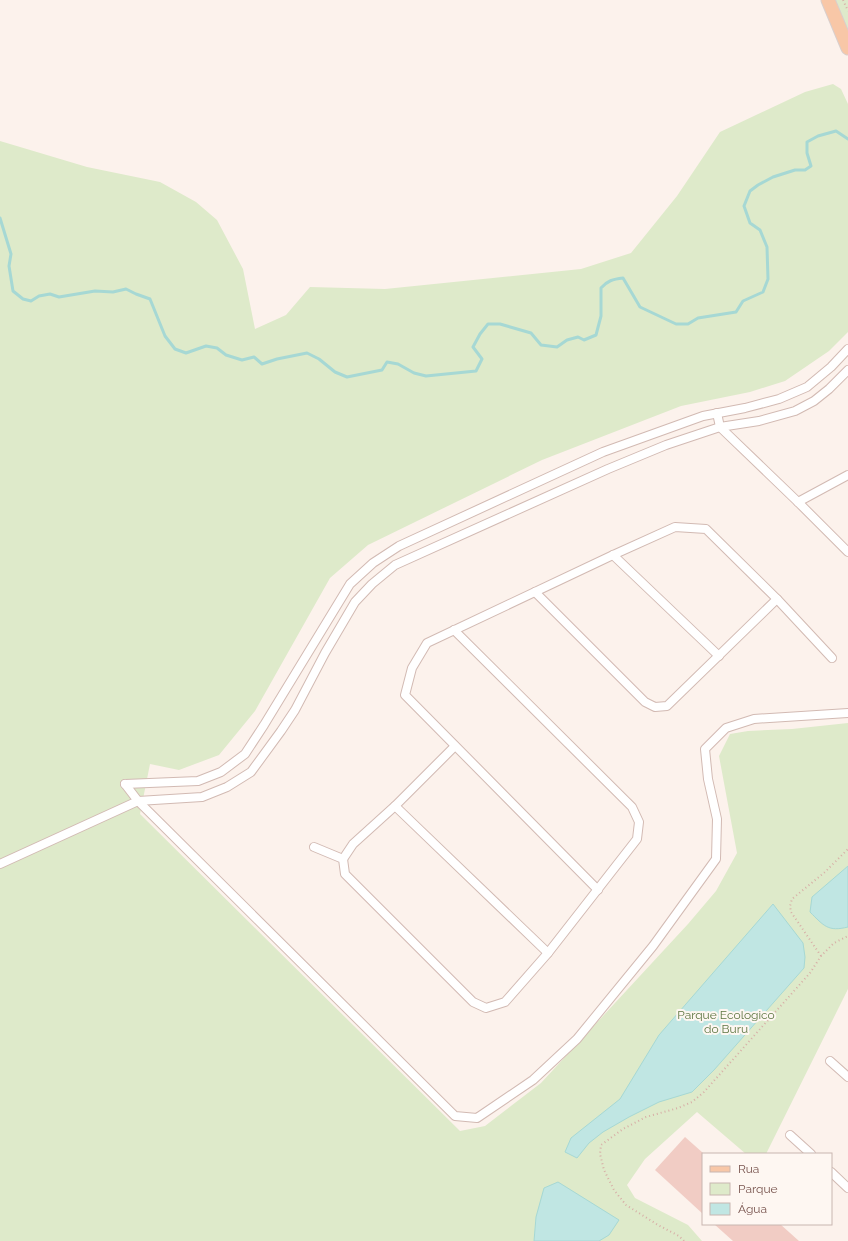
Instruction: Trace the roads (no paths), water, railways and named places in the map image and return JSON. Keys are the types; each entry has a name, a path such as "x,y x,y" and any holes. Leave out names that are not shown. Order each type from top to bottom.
{"main road":[{"path":"828,0 848,48"}],"street":[{"path":"848,349 831,367 807,387 779,399 745,408 703,416 596,455 399,546 373,563 350,584 245,754 221,772 198,781 125,784 138,802 455,1116 477,1118 533,1080 576,1039 653,946 716,859 717,819 708,779 705,749 726,728 754,719 848,713"},
{"path":"0,864 138,802 202,797 227,787 252,772 282,731 295,710 325,653 355,602 372,584 394,565 608,469 666,445 720,427 759,421 796,411 814,401 829,389 848,370"},
{"path":"717,413 720,427 848,552"},
{"path":"798,502 848,475"},
{"path":"598,890 405,695 412,668 428,642 674,527 706,529 777,599 832,658"},
{"path":"613,555 719,656"},
{"path":"535,592 645,702 655,707 667,706 777,599"},
{"path":"454,630 632,807 639,822 637,839 548,953 505,1002 486,1008 473,1002 345,874 343,859 353,844 395,806 455,746"},
{"path":"395,806 548,953"},
{"path":"314,848 343,859"},
{"path":"830,1061 848,1077"},
{"path":"790,1135 810,1153"},
{"path":"832,1173 848,1188"}],"water":[{"path":"848,866 848,927 836,929 827,927 810,912 812,897"},
{"path":"773,904 803,943 805,957 804,968 714,1070 692,1092 659,1102 629,1117 603,1132 589,1143 577,1158 565,1152 571,1138 620,1099 659,1035"},
{"path":"558,1182 619,1220 609,1235 599,1241 534,1241 536,1217 544,1188"}],"waterway":[{"path":"0,218 11,254 9,266 13,291 23,299 31,301 39,296 50,294 59,297 95,291 113,292 126,289 150,299 165,336 175,349 186,353 206,346 217,348 226,355 242,360 254,357 262,364 277,359 307,353 319,359 335,372 347,377 382,370 387,362 398,364 414,373 426,376 476,371 482,359 473,347 480,334 488,324 500,324 531,333 541,345 557,347 567,340 578,337 584,340 596,335 601,316 601,288 608,282 616,279 623,278 640,307 676,324 688,324 698,318 736,312 743,301 763,292 768,279 767,247 760,230 750,223 744,206 750,191 773,177 795,170 805,170 811,166 807,153 807,142 818,136 836,131 848,139"}],"park label":[{"name":"Parque Ecologico do Buru","path":"726,1022"}]}
